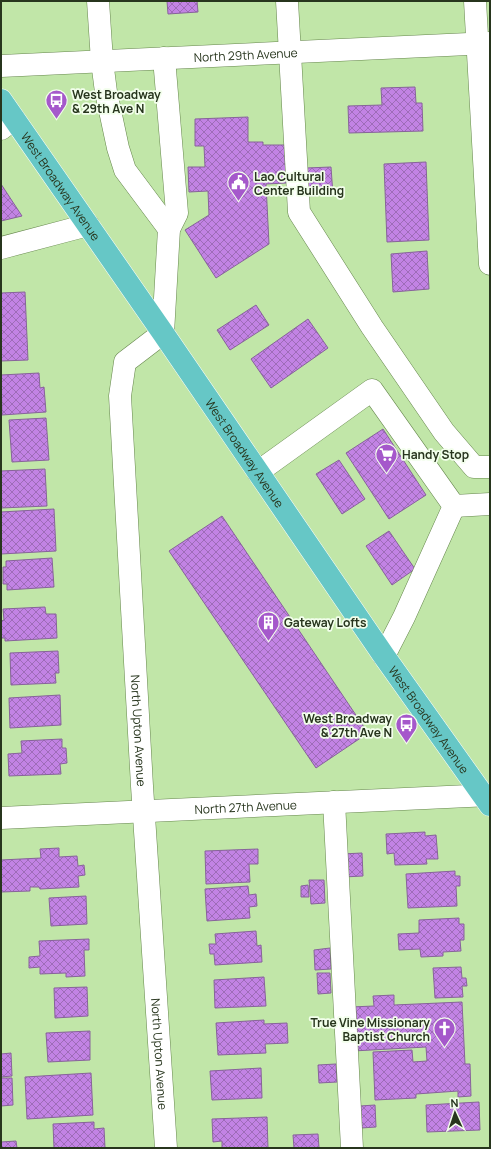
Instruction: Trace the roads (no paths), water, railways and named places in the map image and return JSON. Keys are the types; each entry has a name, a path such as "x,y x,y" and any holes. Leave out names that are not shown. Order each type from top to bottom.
{"main road":[{"name":"West Broadway Avenue","path":"1,100 8,124 88,225 384,656 488,798"}],"street":[{"path":"98,1 102,61 106,92 118,148 126,170 169,229"},
{"path":"287,1 299,212 372,327 444,432 474,467 490,467"},
{"path":"476,1 484,43 490,264"},
{"name":"North 29th Avenue","path":"1,66 484,43"},
{"path":"163,333 169,229 177,213 164,58"},
{"path":"1,248 88,225"},
{"name":"North Upton Avenue","path":"163,333 125,362 120,396 143,812 166,1148"},
{"path":"258,472 372,390 454,506"},
{"path":"454,506 490,504"},
{"path":"384,656 404,617 454,506"},
{"name":"North 27th Avenue","path":"1,818 334,802 488,798"},
{"path":"334,802 352,1148"}],"place":[{"name":"West Broadway & 29th Ave N","path":"56,120"},
{"name":"Lao Cultural Center Building","path":"238,202"},
{"name":"Handy Stop","path":"386,474"},
{"name":"Gateway Lofts","path":"269,642"},
{"name":"West Broadway & 27th Ave N","path":"407,744"},
{"name":"True Vine Missionary Baptist Church","path":"445,1048"}]}
